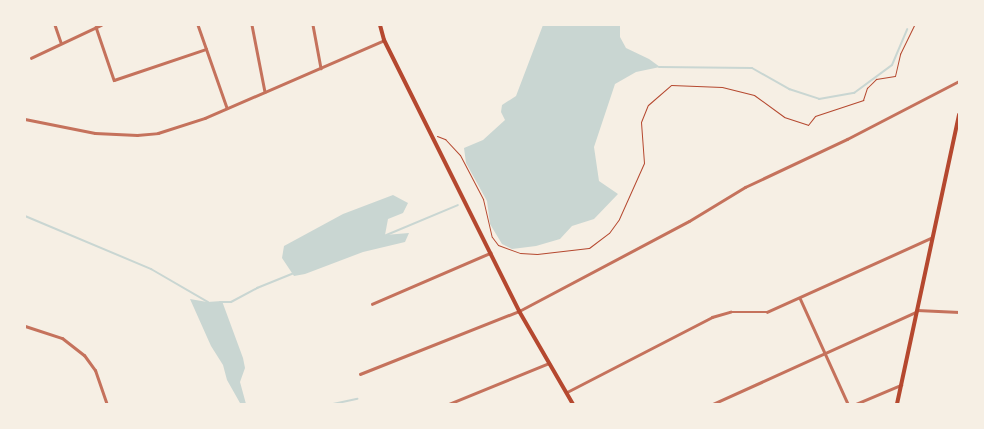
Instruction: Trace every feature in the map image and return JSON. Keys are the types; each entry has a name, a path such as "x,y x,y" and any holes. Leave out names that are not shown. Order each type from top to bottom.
{"main road":[{"path":"380,25 384,40 519,311 573,404"},
{"path":"897,404 931,238 959,115"}],"street":[{"path":"55,25 62,43"},
{"path":"31,58 100,25"},
{"path":"198,25 227,108"},
{"path":"252,25 265,92"},
{"path":"313,25 321,68"},
{"path":"96,27 114,80 206,49"},
{"path":"25,118 95,134 137,135 180,127 384,40"},
{"path":"360,374 519,311 633,252 745,187 847,139 959,81"},
{"path":"567,392 712,316 730,312 767,312 931,238"},
{"path":"372,304 490,253"},
{"path":"800,298 848,404"},
{"path":"713,404 917,311 959,312"},
{"path":"25,326 62,338 84,355 95,370 107,404"},
{"path":"449,404 549,363"},
{"path":"856,404 902,384"}],"path":[{"path":"430,133 445,139 460,154 483,199 492,237 498,245 520,253 537,254 589,248 609,233 619,219 644,163 641,122 648,106 670,85 722,86 754,95 784,117 808,125 815,116 863,100 867,88 876,79 895,76 900,54 914,25"}],"shaded area":[{"path":"543,25 620,25 620,37 626,48 649,59 660,67 636,72 615,84 594,147 599,181 618,194 594,219 572,226 560,239 536,246 512,249 502,244 490,224 487,201 466,163 464,148 483,140 505,120 501,112 502,105 516,96"},
{"path":"393,195 408,203 403,213 388,219 385,235 409,233 405,242 363,252 305,274 294,276 282,258 284,246 343,214"},
{"path":"190,299 207,302 222,301 243,358 245,368 240,382 246,404 240,403 227,380 223,365 211,346"}],"waterway":[{"path":"659,67 752,68 789,89 819,99 854,93 892,65 907,29"},
{"path":"384,236 458,205"},
{"path":"25,216 151,269 208,302"},
{"path":"220,302 231,302 257,288 294,273"},
{"path":"333,404 357,399"}]}
